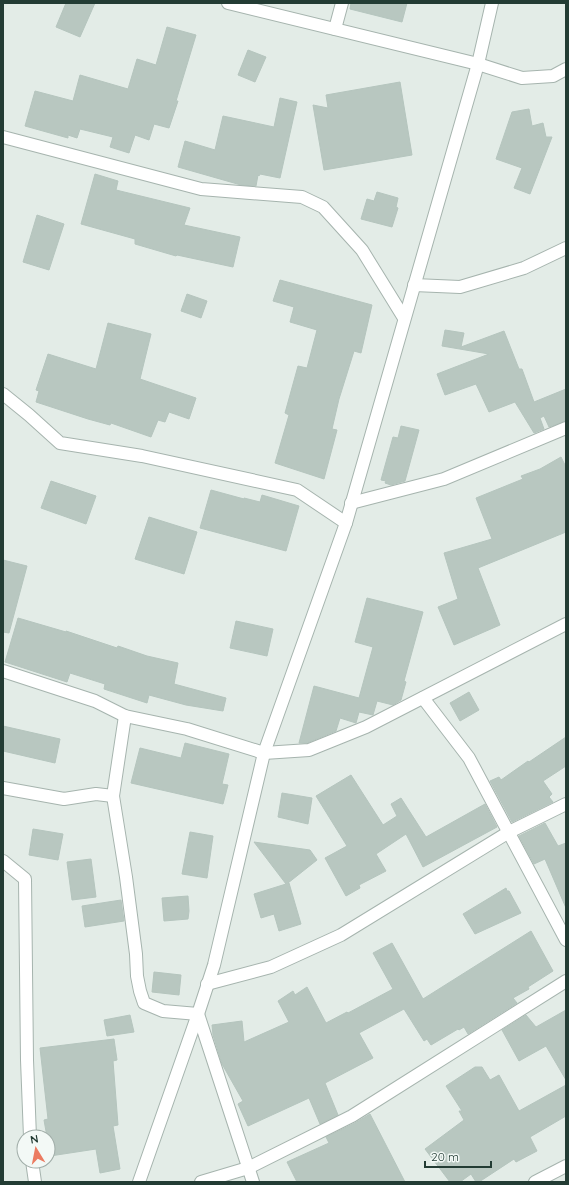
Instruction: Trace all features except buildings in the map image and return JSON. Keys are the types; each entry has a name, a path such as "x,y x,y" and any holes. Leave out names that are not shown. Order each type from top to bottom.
{"street":[{"path":"228,3 478,64 522,78 553,76 566,69"},
{"path":"335,29 342,3"},
{"path":"139,1182 214,965 264,753 346,524 478,64 492,3"},
{"path":"3,137 201,189 302,198 323,207 362,250 404,318"},
{"path":"414,285 460,287 524,268 566,248"},
{"path":"3,394 60,443 142,456 297,490 346,524"},
{"path":"351,503 444,479 566,428"},
{"path":"3,672 95,701 125,716 187,729 264,753 309,750 366,728 566,624"},
{"path":"423,698 469,758 566,940"},
{"path":"125,716 113,796 126,877 140,991 144,1003 163,1011 198,1014"},
{"path":"3,788 64,799 96,794 113,796"},
{"path":"207,984 271,967 341,935 509,832 566,804"},
{"path":"3,861 25,879 27,1060 30,1129"},
{"path":"201,1182 248,1168 352,1116 566,982"},
{"path":"198,1014 253,1182"},
{"path":"535,1182 566,1166"},
{"path":"33,1169 35,1182"}]}
